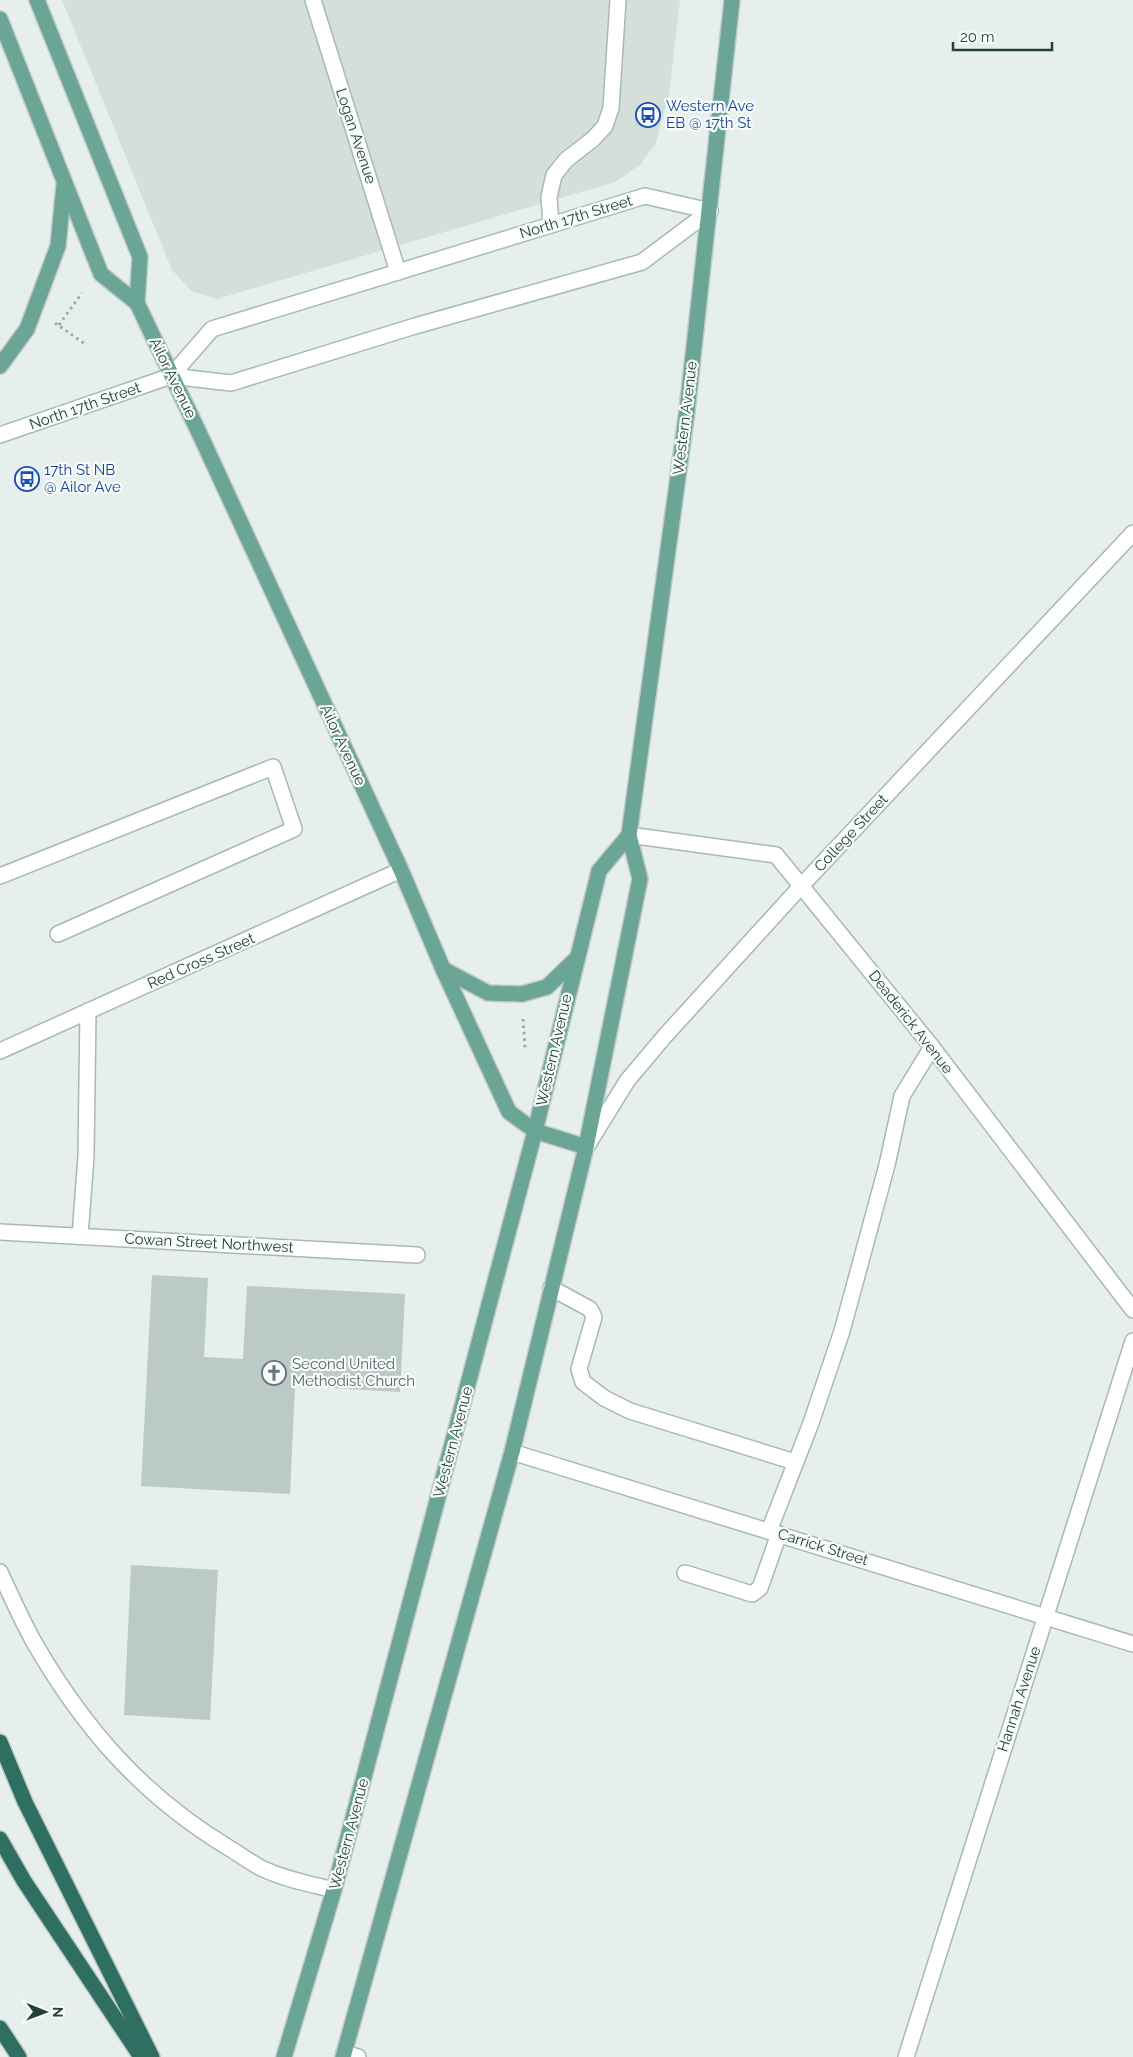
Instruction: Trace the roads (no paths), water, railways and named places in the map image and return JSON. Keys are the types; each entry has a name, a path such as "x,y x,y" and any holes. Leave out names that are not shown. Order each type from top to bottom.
{"highway":[{"path":"0,1742 25,1802 152,2057"},
{"path":"0,1839 24,1881 141,2057"},
{"path":"0,2028 19,2057"}],"main road":[{"name":"Ailor Avenue","path":"37,0 140,257 137,303"},
{"name":"Western Avenue","path":"348,2056 512,1452 586,1147 640,879 629,835 687,411 732,0"},
{"name":"Ailor Avenue","path":"0,19 101,274 137,303 202,438 401,870 443,969 509,1112 535,1131 586,1147"},
{"path":"0,366 27,329 58,246 64,181"},
{"name":"Western Avenue","path":"285,2057 334,1890 535,1131 599,871 629,835"},
{"path":"443,969 488,993 522,994 547,987 576,959"}],"street":[{"name":"Logan Avenue","path":"313,0 398,272"},
{"path":"551,225 549,196 554,175 566,160 593,139 605,126 611,108 618,0"},
{"name":"North 17th Street","path":"171,376 212,329 645,196 710,211"},
{"name":"North 17th Street","path":"0,435 171,376 231,383 415,326 642,262 710,211"},
{"name":"College Street","path":"586,1147 633,1073 802,885 1133,533"},
{"path":"0,876 273,767 294,829 58,934"},
{"name":"Deaderick Avenue","path":"629,835 776,855 932,1047 1133,1310"},
{"name":"Red Cross Street","path":"0,1051 401,870"},
{"path":"80,1236 86,1156 88,1011"},
{"path":"685,1574 752,1594 760,1588 795,1462 842,1331 888,1165 902,1096 932,1047"},
{"name":"Cowan Street Northwest","path":"0,1232 417,1255"},
{"path":"551,1288 590,1309 594,1317 579,1369 583,1382 604,1398 630,1411 795,1462"},
{"name":"Hannah Avenue","path":"906,2057 1133,1341"},
{"name":"Carrick Street","path":"512,1452 1133,1644"},
{"path":"0,1572 34,1643 78,1710 119,1761 154,1794 196,1828 261,1868 334,1890"}],"place":[{"name":"Western Ave EB @ 17th St","path":"648,115"},
{"name":"17th St NB @ Ailor Ave","path":"27,479"},
{"name":"Second United Methodist Church","path":"274,1373"}]}
